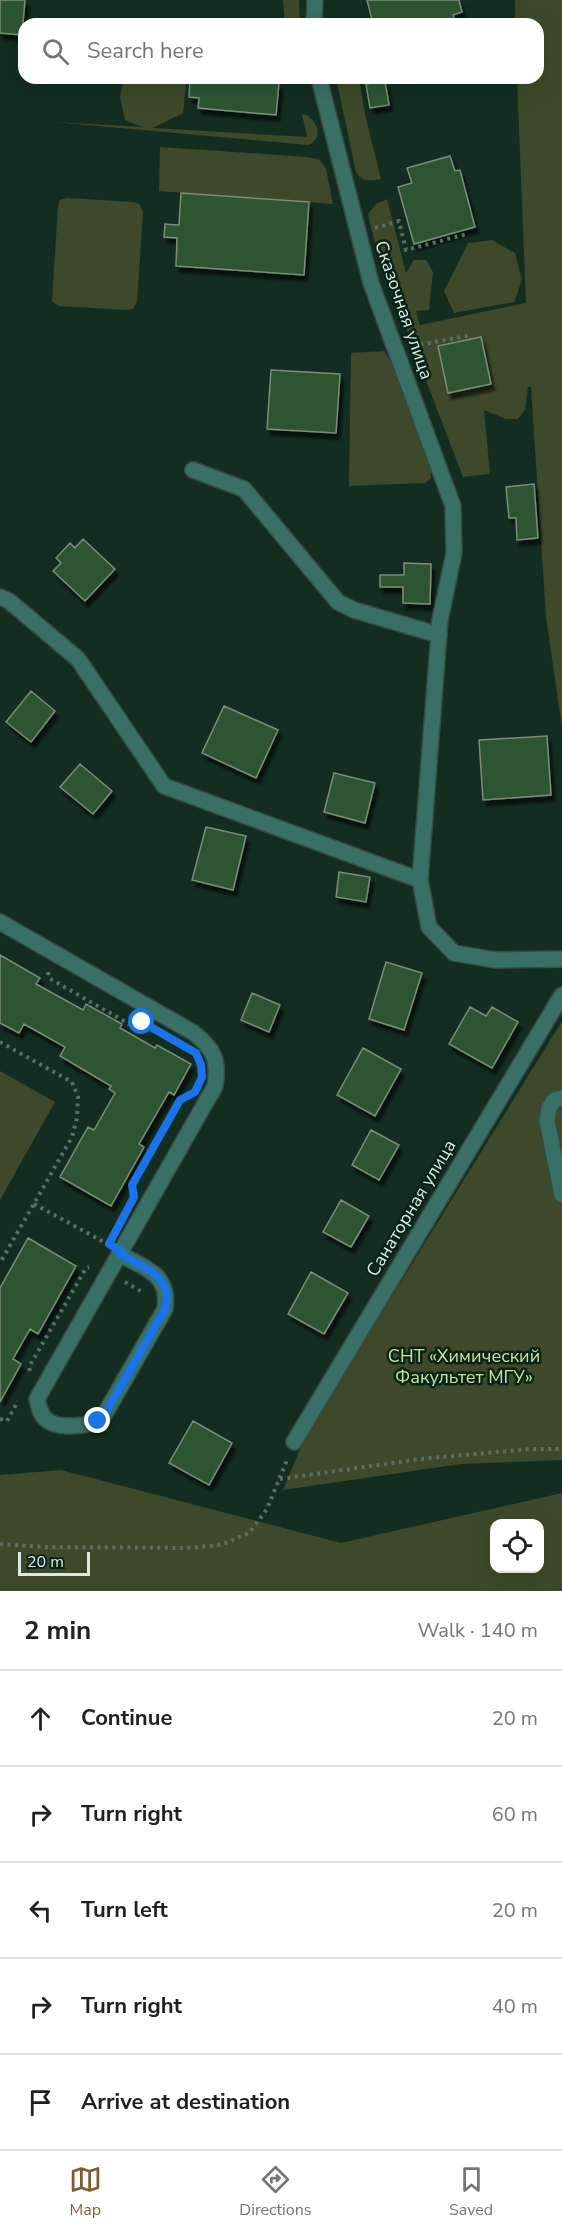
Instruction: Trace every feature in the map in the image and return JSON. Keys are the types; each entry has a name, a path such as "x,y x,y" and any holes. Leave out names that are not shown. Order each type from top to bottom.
{"street":[{"path":"314,18 315,0"},
{"name":"Сказочная улица","path":"321,84 371,283 453,506 454,553 440,620 420,880 429,927 454,953 495,960 562,959"},
{"path":"193,470 244,489 338,602 354,610 439,636"},
{"path":"0,597 9,601 78,659 164,786 420,880"},
{"path":"0,922 194,1033 207,1044 214,1057 217,1070 215,1086 37,1399 41,1414 48,1422 61,1426 92,1425 102,1419 165,1305 167,1294 161,1281 154,1273 121,1252"},
{"name":"Санаторная улица","path":"294,1442 562,995"},
{"path":"562,1098 554,1100 549,1108 548,1120 562,1195"}],"path":[{"path":"368,230 399,221 406,250 467,234"},
{"path":"409,347 472,335"},
{"path":"47,968 49,978 129,1024 142,1022"},
{"path":"0,1042 72,1082 78,1097 77,1118 72,1137 0,1263"},
{"path":"134,1197 132,1185 180,1100 195,1092"},
{"path":"34,1204 121,1252"},
{"path":"0,1419 7,1421 32,1377 29,1367 86,1268 96,1266 165,1305"},
{"path":"29,1382 42,1390"},
{"path":"0,1544 44,1547 174,1548 221,1545 249,1533 267,1509 294,1442"},
{"path":"279,1479 420,1459 530,1449 562,1449"}],"green space":[{"path":"283,0 299,0 300,18 284,18"},
{"path":"515,0 562,0 562,728 546,617 531,387 528,387 525,410 518,419 506,419 484,410 490,474 463,477 386,276 368,214 376,204 387,199 406,273 414,260 426,260 433,272 429,310 416,311 420,325 526,303 517,84 544,84 544,18 515,18"},
{"path":"123,84 186,84 183,113 153,128 307,137 302,114 307,115 314,122 318,135 308,145 54,122 143,127 125,120 120,97"},
{"path":"337,84 360,84 381,179 367,180 361,178 356,172"},
{"path":"160,147 308,157 320,160 326,169 333,204 159,191"},
{"path":"67,198 135,202 140,205 143,212 137,302 133,309 59,306 52,302 58,206 60,200"},
{"path":"492,240 515,253 522,280 514,302 454,313 444,291 468,243"},
{"path":"384,351 390,360 431,469 431,478 425,483 349,486 351,353"},
{"name":"СНТ «Химический Факультет МГУ»","path":"562,1021 562,1460 461,1464 283,1490 305,1437"},
{"path":"0,1071 55,1102 0,1200"},
{"path":"61,1470 341,1543 562,1493 562,1591 0,1591 0,1475"}],"building":[{"path":"0,0 25,0 23,18 18,18 18,35 0,33"},
{"path":"367,0 459,0 462,12 453,15 454,18 372,18"},
{"path":"190,84 279,84 276,115 198,108 199,98 189,97"},
{"path":"366,84 386,84 389,105 370,108"},
{"path":"450,156 455,171 460,170 475,227 414,244 398,187 412,183 407,168"},
{"path":"181,193 309,202 304,275 176,266 177,238 164,237 165,224 179,225"},
{"path":"481,337 491,384 448,393 438,346"},
{"path":"271,370 340,374 336,433 267,429"},
{"path":"534,484 538,538 517,540 516,518 509,518 506,487"},
{"path":"83,539 115,569 85,601 53,571 61,563 56,558 70,543 75,548"},
{"path":"404,563 431,564 430,604 403,603 403,587 380,587 380,575 404,575"},
{"path":"31,691 55,711 31,742 6,722"},
{"path":"224,706 278,730 256,778 202,753"},
{"path":"547,736 551,795 483,800 479,740"},
{"path":"80,764 112,791 93,814 60,787"},
{"path":"334,773 375,783 365,823 324,812"},
{"path":"206,827 246,836 233,890 192,880"},
{"path":"339,872 370,877 366,902 336,897"},
{"path":"0,955 40,978 36,984 83,1010 86,1004 122,1024 120,1028 155,1048 157,1045 191,1064 174,1095 169,1092 139,1144 144,1147 111,1206 60,1177 88,1127 94,1130 115,1093 109,1089 111,1086 60,1056 65,1047 24,1024 19,1033 0,1023"},
{"path":"386,962 422,973 404,1030 369,1019"},
{"path":"252,993 280,1005 269,1032 241,1020"},
{"path":"470,1007 486,1016 492,1007 518,1022 492,1068 449,1044"},
{"path":"363,1048 401,1069 375,1116 337,1095"},
{"path":"371,1130 399,1145 379,1180 352,1165"},
{"path":"341,1200 369,1216 351,1247 323,1232"},
{"path":"28,1238 76,1266 38,1334 30,1329 13,1359 21,1364 0,1402 0,1288"},
{"path":"311,1272 348,1293 324,1334 288,1314"},
{"path":"193,1421 232,1443 209,1485 169,1463"}],"route":[{"path":"98,1421 102,1419 165,1309 167,1294 154,1273 120,1254 121,1251 109,1244 134,1197 132,1185 180,1100 195,1092 202,1077 201,1065 196,1053 142,1022"}]}
